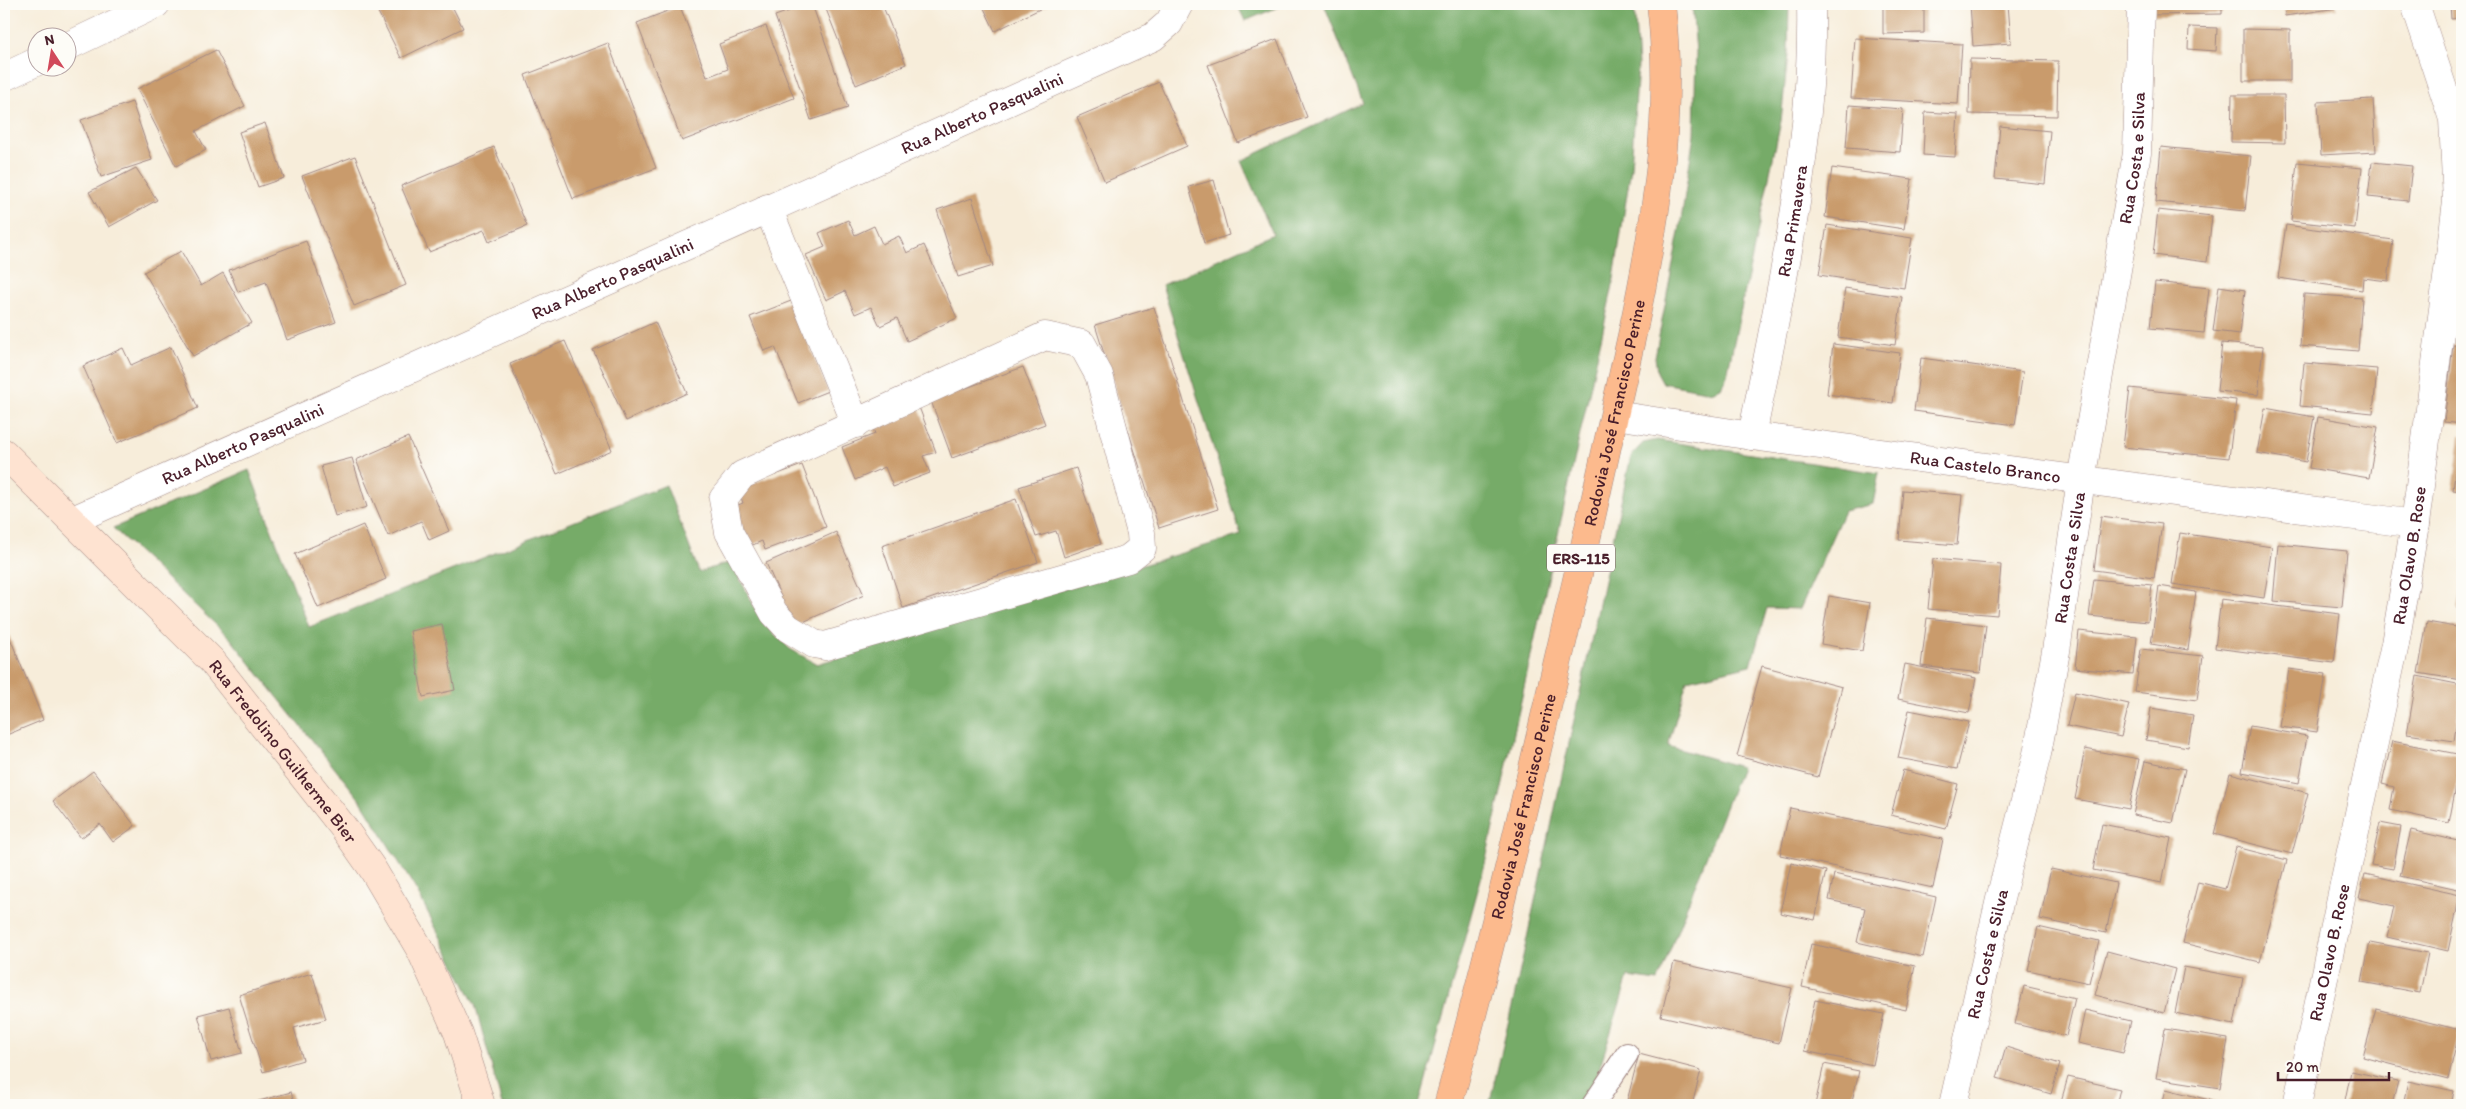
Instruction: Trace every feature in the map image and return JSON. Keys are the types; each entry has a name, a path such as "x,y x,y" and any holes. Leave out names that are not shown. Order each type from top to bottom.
{"main road":[{"name":"Rodovia José Francisco Perine","path":"1448,1105 1489,955 1615,415 1643,282 1659,186 1665,101 1664,26 1661,4"}],"street":[{"path":"78,41 156,4"},
{"name":"Rua Alberto Pasqualini","path":"73,520 1153,37 1169,23 1179,4"},
{"name":"Rua Primavera","path":"1752,436 1792,235 1806,132 1811,73 1811,4"},
{"name":"Rua Costa e Silva","path":"1953,1105 1998,908 2037,754 2056,651 2081,480 2137,153 2141,4"},
{"name":"Rua Olavo B. Rose","path":"2296,1105 2395,644 2415,524 2457,202 2453,119 2415,4"},
{"path":"4,77 28,66"},
{"path":"768,208 856,424"},
{"path":"1045,336 1082,344 1099,374 1141,532 1142,548 1128,559 825,646 814,644 788,628 774,613 729,532 723,499 742,474 856,424 1045,336"},
{"name":"Rua Castelo Branco","path":"1615,415 1752,436 2415,524"},
{"name":"Rua Fredolino Guilherme Bier","path":"4,452 212,661 343,827 372,868 421,951 458,1034 481,1105"}],"lane":[{"path":"1593,1105 1627,1054"}],"green space":[{"path":"1237,4 1286,4 1245,21"},
{"path":"1324,4 1634,4 1638,65 1631,168 1613,285 1485,864 1419,1105 502,1105 475,1005 418,893 361,801 230,638 113,528 249,470 309,627 666,485 699,572 731,562 763,623 790,649 817,664 1241,535 1162,285 1273,234 1241,161 1363,103"},
{"path":"1692,4 1789,4 1788,54 1781,121 1727,375 1721,388 1711,392 1663,383 1657,372 1655,357 1680,227 1694,134 1696,52"},
{"path":"1657,440 1879,473 1873,504 1844,511 1800,609 1767,608 1751,665 1687,680 1668,746 1741,767 1658,981 1628,977 1588,1105 1489,1105 1514,998 1631,456 1643,443"}],"building":[{"path":"374,4 451,4 463,28 401,58"},
{"path":"812,4 848,108 811,120 775,16"},
{"path":"824,4 882,4 906,64 856,85"},
{"path":"982,4 1050,4 995,31"},
{"path":"1883,4 1924,4 1924,33 1883,34"},
{"path":"1970,4 2008,4 2011,43 1973,46"},
{"path":"2149,4 2222,4 2222,14 2149,15"},
{"path":"2284,4 2336,4 2337,8 2285,16"},
{"path":"2450,4 2462,4 2462,18 2451,19"},
{"path":"680,6 707,77 728,69 719,44 766,26 794,98 682,141 637,23"},
{"path":"2189,27 2217,28 2216,51 2188,49"},
{"path":"2243,29 2290,30 2290,81 2243,81"},
{"path":"1855,38 1962,44 1958,104 1851,98"},
{"path":"1277,39 1307,117 1238,143 1208,65"},
{"path":"608,43 656,168 573,199 525,75"},
{"path":"216,50 245,106 196,131 206,150 176,166 137,89"},
{"path":"1970,59 2058,61 2057,116 1969,114"},
{"path":"1159,82 1187,146 1105,182 1077,117"},
{"path":"2232,95 2284,95 2285,143 2231,142"},
{"path":"2373,99 2376,152 2321,155 2318,102"},
{"path":"132,102 152,160 101,177 81,120"},
{"path":"1849,105 1903,109 1900,152 1846,148"},
{"path":"1925,112 1958,114 1955,157 1923,155"},
{"path":"265,123 284,178 258,187 239,132"},
{"path":"2000,126 2050,131 2045,184 1995,179"},
{"path":"494,147 527,226 489,242 484,230 429,252 401,186"},
{"path":"2161,147 2251,156 2245,211 2156,202"},
{"path":"355,156 406,285 354,306 302,176"},
{"path":"2297,162 2362,168 2355,228 2291,221"},
{"path":"2372,162 2412,166 2408,201 2368,197"},
{"path":"136,168 157,200 109,227 89,192"},
{"path":"1832,168 1912,179 1904,229 1825,217"},
{"path":"1214,180 1229,235 1204,243 1189,187"},
{"path":"972,198 993,266 958,277 937,210"},
{"path":"2158,210 2212,216 2207,262 2153,255"},
{"path":"848,220 855,235 874,226 882,244 899,236 907,253 924,245 957,318 907,341 897,318 880,326 871,307 855,314 845,291 826,300 806,255 825,247 819,233"},
{"path":"1827,225 1912,238 1904,288 1819,275"},
{"path":"2286,225 2393,240 2388,281 2363,278 2362,290 2278,278"},
{"path":"306,241 336,322 287,340 266,282 238,292 229,270"},
{"path":"181,251 201,286 223,273 252,323 193,356 144,272"},
{"path":"2155,282 2209,288 2204,333 2150,328"},
{"path":"2219,286 2245,290 2240,334 2213,331"},
{"path":"1845,288 1902,297 1895,345 1838,337"},
{"path":"2304,294 2362,298 2358,351 2300,346"},
{"path":"791,301 828,391 798,403 775,347 764,351 750,317"},
{"path":"1154,307 1218,509 1159,528 1095,325"},
{"path":"655,322 687,393 626,421 593,350"},
{"path":"565,341 612,450 557,474 510,364"},
{"path":"2222,343 2263,347 2258,395 2217,391"},
{"path":"1833,344 1900,353 1893,403 1827,394"},
{"path":"2453,345 2462,346 2462,424 2444,422"},
{"path":"171,347 198,408 117,443 83,366 123,348 131,365"},
{"path":"1921,358 2023,372 2015,425 1914,411"},
{"path":"2304,363 2377,369 2373,413 2300,406"},
{"path":"1023,367 1045,424 952,458 931,401"},
{"path":"2130,388 2236,400 2229,458 2123,447"},
{"path":"919,407 936,452 923,456 930,473 893,487 885,467 855,480 842,447 875,434 872,425"},
{"path":"2265,408 2314,417 2306,462 2257,453"},
{"path":"2318,417 2378,427 2369,478 2309,468"},
{"path":"2460,435 2462,435 2462,491 2453,490"},
{"path":"408,437 449,531 429,540 421,521 388,536 356,460"},
{"path":"352,458 367,507 335,516 321,466"},
{"path":"802,465 826,527 765,550 762,541 748,547 733,507 743,503 738,489"},
{"path":"1076,468 1101,544 1064,557 1056,531 1036,537 1019,487"},
{"path":"1903,490 1962,495 1957,545 1899,540"},
{"path":"1016,499 1038,562 903,608 882,546"},
{"path":"2101,516 2162,524 2154,578 2094,570"},
{"path":"363,525 386,579 318,608 295,554"},
{"path":"836,532 864,595 794,626 766,563"},
{"path":"2180,533 2272,547 2264,598 2172,584"},
{"path":"2278,544 2347,551 2342,607 2273,601"},
{"path":"1933,559 2001,565 1997,615 1928,609"},
{"path":"2094,579 2152,585 2148,622 2089,616"},
{"path":"2159,586 2196,592 2188,650 2151,644"},
{"path":"2462,588 2462,610 2457,609"},
{"path":"1829,596 1870,603 1862,651 1821,644"},
{"path":"2221,599 2340,614 2334,663 2215,648"},
{"path":"1927,618 1986,625 1980,673 1921,666"},
{"path":"2427,622 2462,628 2462,680 2418,673"},
{"path":"4,623 43,720 4,736"},
{"path":"442,624 455,690 423,697 410,631"},
{"path":"2079,631 2137,637 2133,674 2075,668"},
{"path":"2141,649 2203,656 2197,700 2135,692"},
{"path":"1905,664 1976,678 1969,713 1898,699"},
{"path":"1762,666 1842,687 1818,777 1737,756"},
{"path":"2289,669 2326,674 2317,732 2280,727"},
{"path":"2417,676 2462,685 2454,741 2407,734"},
{"path":"2075,692 2129,704 2121,737 2067,726"},
{"path":"2151,708 2193,715 2188,747 2146,740"},
{"path":"1909,710 1969,722 1957,769 1898,758"},
{"path":"2250,726 2307,736 2299,783 2242,772"},
{"path":"2392,741 2462,755 2449,823 2390,810 2394,787 2382,784"},
{"path":"2085,749 2139,759 2129,809 2075,799"},
{"path":"2145,761 2185,769 2173,823 2133,815"},
{"path":"1903,770 1958,784 1946,829 1891,815"},
{"path":"93,771 135,826 113,842 100,824 81,838 53,801"},
{"path":"2230,773 2308,793 2292,854 2214,834"},
{"path":"1790,808 1943,839 1933,888 1780,855"},
{"path":"2380,823 2401,827 2393,869 2371,865"},
{"path":"2102,824 2171,838 2162,883 2093,870"},
{"path":"2411,830 2462,842 2462,890 2400,876"},
{"path":"2236,847 2287,860 2260,962 2183,943 2198,882 2225,889"},
{"path":"1791,863 1826,871 1815,920 1780,913"},
{"path":"2051,869 2116,883 2106,933 2040,919"},
{"path":"1834,874 1936,897 1923,957 1857,942 1865,908 1829,900"},
{"path":"2365,874 2460,895 2448,951 2387,937 2394,906 2359,898"},
{"path":"2038,927 2099,941 2089,983 2028,970"},
{"path":"2370,942 2428,953 2420,993 2362,982"},
{"path":"1811,944 1915,966 1906,1010 1802,987"},
{"path":"2107,951 2175,969 2164,1013 2095,995"},
{"path":"1674,962 1792,988 1779,1043 1661,1016"},
{"path":"2184,967 2243,978 2234,1025 2175,1013"},
{"path":"312,973 326,1019 294,1028 303,1060 263,1072 239,995"},
{"path":"2024,986 2075,998 2066,1036 2015,1024"},
{"path":"1815,1000 1884,1014 1873,1065 1804,1051"},
{"path":"229,1007 242,1053 211,1061 198,1015"},
{"path":"2376,1009 2460,1030 2448,1079 2363,1057"},
{"path":"2085,1010 2131,1021 2123,1053 2078,1043"},
{"path":"2165,1029 2228,1039 2220,1088 2156,1078"},
{"path":"2006,1047 2060,1064 2051,1094 1997,1078"},
{"path":"1639,1054 1701,1070 1692,1105 1626,1105"},
{"path":"1824,1064 1859,1071 1851,1105 1815,1105"},
{"path":"2351,1071 2398,1081 2392,1105 2344,1105"},
{"path":"2068,1077 2120,1089 2116,1105 2060,1105"},
{"path":"2408,1081 2454,1091 2451,1105 2403,1105"},
{"path":"2166,1089 2229,1105 2162,1105"},
{"path":"291,1092 295,1105 245,1105"}]}
